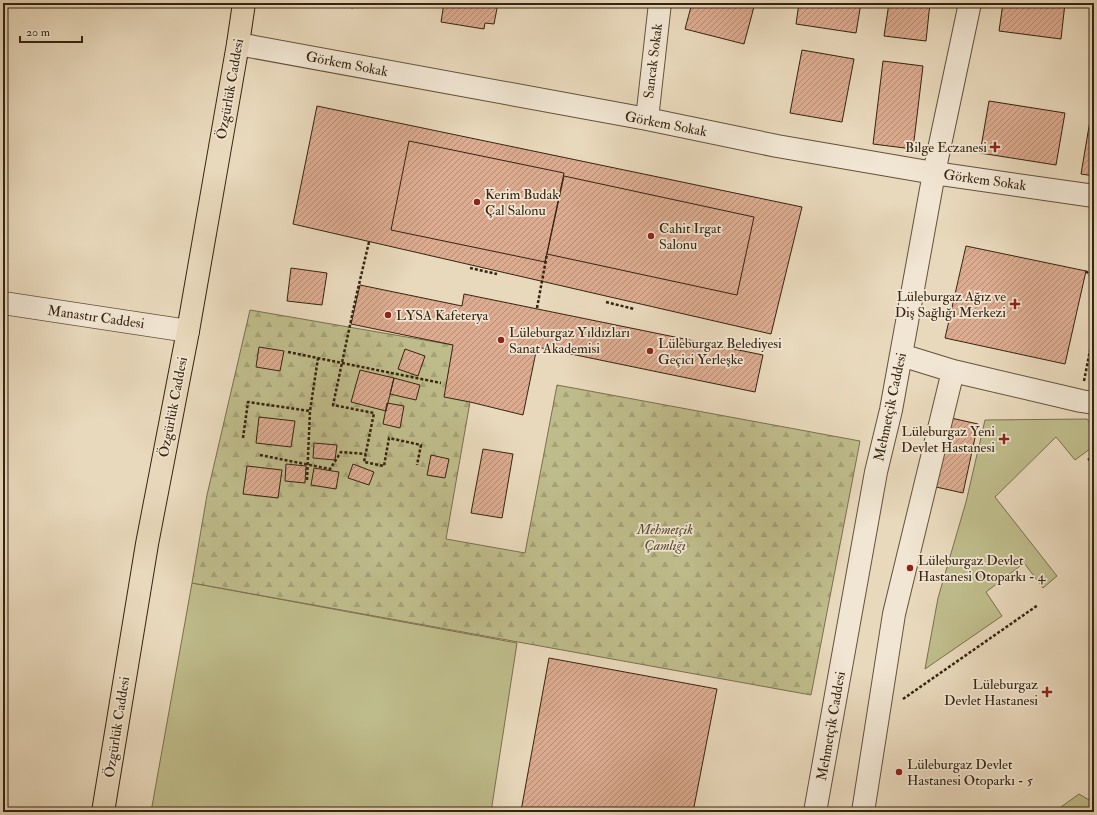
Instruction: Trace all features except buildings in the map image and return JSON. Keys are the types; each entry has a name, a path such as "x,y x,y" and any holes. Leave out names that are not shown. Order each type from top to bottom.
{"main road":[{"name":"Özgürlük Caddesi","path":"104,812 147,544 188,331 244,3"}],"street":[{"name":"Sancak Sokak","path":"646,119 660,3"},
{"name":"Mehmetçik Caddesi","path":"815,812 876,472 891,410 934,173 970,3"},
{"name":"Görkem Sokak","path":"238,44 646,119 777,146 934,173 1094,196"},
{"name":"Manastır Caddesi","path":"3,303 188,331"},
{"path":"901,355 953,371 1087,402"},
{"path":"863,812 894,614 953,371"}],"path":[{"path":"369,242 334,405 374,413 364,462 384,466 389,438 421,445 417,465"},
{"path":"537,308 548,254"},
{"path":"470,268 497,274"},
{"path":"1086,271 1094,280"},
{"path":"606,302 634,309"},
{"path":"1087,402 1094,330"},
{"path":"288,352 441,383"},
{"path":"307,480 310,411 318,358"},
{"path":"243,438 248,402 310,411"},
{"path":"260,455 330,468 340,452 366,454"},
{"path":"1088,460 1094,456"},
{"path":"878,716 1038,605"}],"green space":[{"name":"Mehmetçik Çamlığı","path":"250,310 453,345 470,402 446,539 525,553 557,385 860,441 811,695 192,583 207,495"},
{"path":"1087,419 1094,428 1094,446 1075,460 1056,437 995,497 1057,576 1043,588 1024,563 986,592 1002,616 925,669 938,598 966,502 985,420"},
{"path":"192,583 517,643 491,812 151,812"},
{"path":"1079,794 1094,803 1094,812 1054,812"}],"place":[{"name":"Bilge Eczanesi","path":"995,147"},
{"name":"Kerim Budak Çal Salonu","path":"477,202"},
{"name":"Cahit Irgat Salonu","path":"651,236"},
{"name":"Lüleburgaz Ağız ve Diş Sağlığı Merkezi","path":"1015,304"},
{"name":"LYSA Kafeterya","path":"388,315"},
{"name":"Lüleburgaz Yıldızları Sanat Akademisi","path":"501,340"},
{"name":"Lüleburgaz Belediyesi Geçici Yerleşke","path":"650,351"},
{"name":"Lüleburgaz Yeni Devlet Hastanesi","path":"1004,439"},
{"name":"Lüleburgaz Devlet Hastanesi Otoparkı - 4","path":"910,568"},
{"name":"Lüleburgaz Devlet Hastanesi","path":"1047,692"},
{"name":"Lüleburgaz Devlet Hastanesi Otoparkı - 5","path":"899,772"}]}
